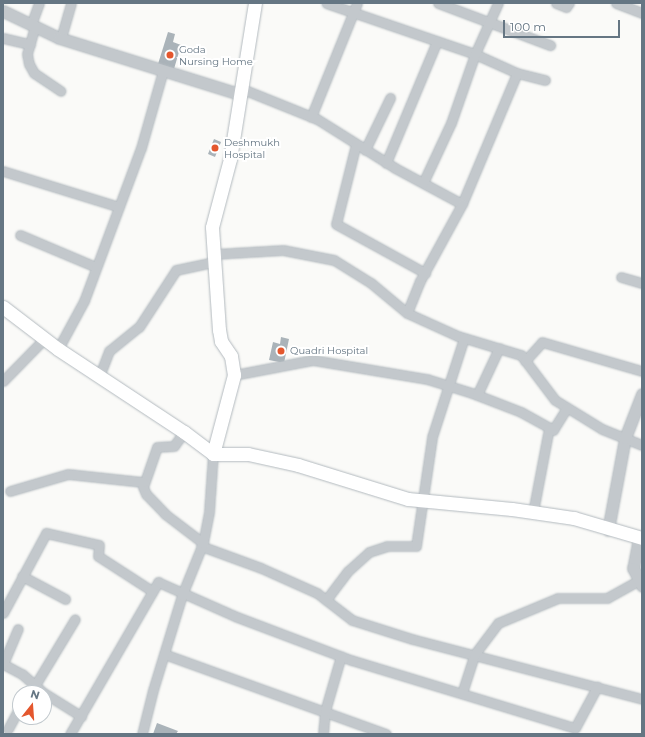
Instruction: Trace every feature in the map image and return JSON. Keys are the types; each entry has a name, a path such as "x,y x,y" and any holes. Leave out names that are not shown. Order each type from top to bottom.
{"main road":[{"path":"213,454 234,375 231,356 221,341 219,330 212,227 230,159 255,3"},
{"path":"3,308 58,349 184,432 213,454 248,454 298,465 408,500 533,512 574,518 608,530 640,538"}],"street":[{"path":"39,3 33,25 27,61 32,71 61,91"},
{"path":"61,38 71,3"},
{"path":"326,3 355,8 437,41 475,54 517,73 545,80"},
{"path":"438,3 490,20 550,45"},
{"path":"423,183 451,123 475,54 498,3"},
{"path":"556,3 566,7 569,3"},
{"path":"616,3 642,13"},
{"path":"311,117 355,8"},
{"path":"3,11 61,38 163,71 240,91 311,117 386,163 462,204"},
{"path":"3,38 30,44"},
{"path":"386,163 437,41"},
{"path":"58,349 84,301 141,148 163,71"},
{"path":"407,314 425,273 462,204 517,73"},
{"path":"365,150 390,98"},
{"path":"356,144 336,224 425,273"},
{"path":"3,171 119,207"},
{"path":"20,235 96,267"},
{"path":"99,377 109,352 139,327 176,270 214,258 283,250 334,260 371,283 407,314 464,338 521,355 555,400 602,429 642,445"},
{"path":"621,277 642,283"},
{"path":"3,381 44,338"},
{"path":"326,600 348,571 369,552 387,546 416,546 432,437 450,386 464,338"},
{"path":"525,361 542,342 642,371"},
{"path":"477,394 499,348"},
{"path":"234,375 313,360 427,379 477,394 521,412 553,430 567,408"},
{"path":"608,530 625,438 642,394"},
{"path":"533,512 549,428"},
{"path":"184,432 174,446 157,447 143,482 146,494 165,514 202,544 317,593 352,620 474,655 642,699"},
{"path":"142,734 182,595 202,544 209,512 213,454"},
{"path":"10,490 68,474 143,482"},
{"path":"3,613 46,532 99,546 98,556 152,591"},
{"path":"462,693 474,655 498,623 558,598 607,598 640,583 634,568 640,538"},
{"path":"22,576 65,599"},
{"path":"73,733 81,716 158,582 182,595 341,656 462,693 574,732 597,687"},
{"path":"18,629 3,664 22,674 33,685 75,620"},
{"path":"164,654 386,734"},
{"path":"323,734 325,711 341,656"},
{"path":"52,698 81,716"},
{"path":"8,730 12,722"}],"building":[{"path":"168,32 175,34 173,42 181,45 174,69 158,64"},
{"path":"214,139 221,142 215,157 208,154"},
{"path":"281,337 289,339 284,363 269,360 273,342 280,344"},
{"path":"157,723 178,731 176,734 153,734"}],"place":[{"name":"Goda Nursing Home","path":"170,55"},
{"name":"Deshmukh Hospital","path":"215,148"},
{"name":"Quadri Hospital","path":"281,351"}]}
